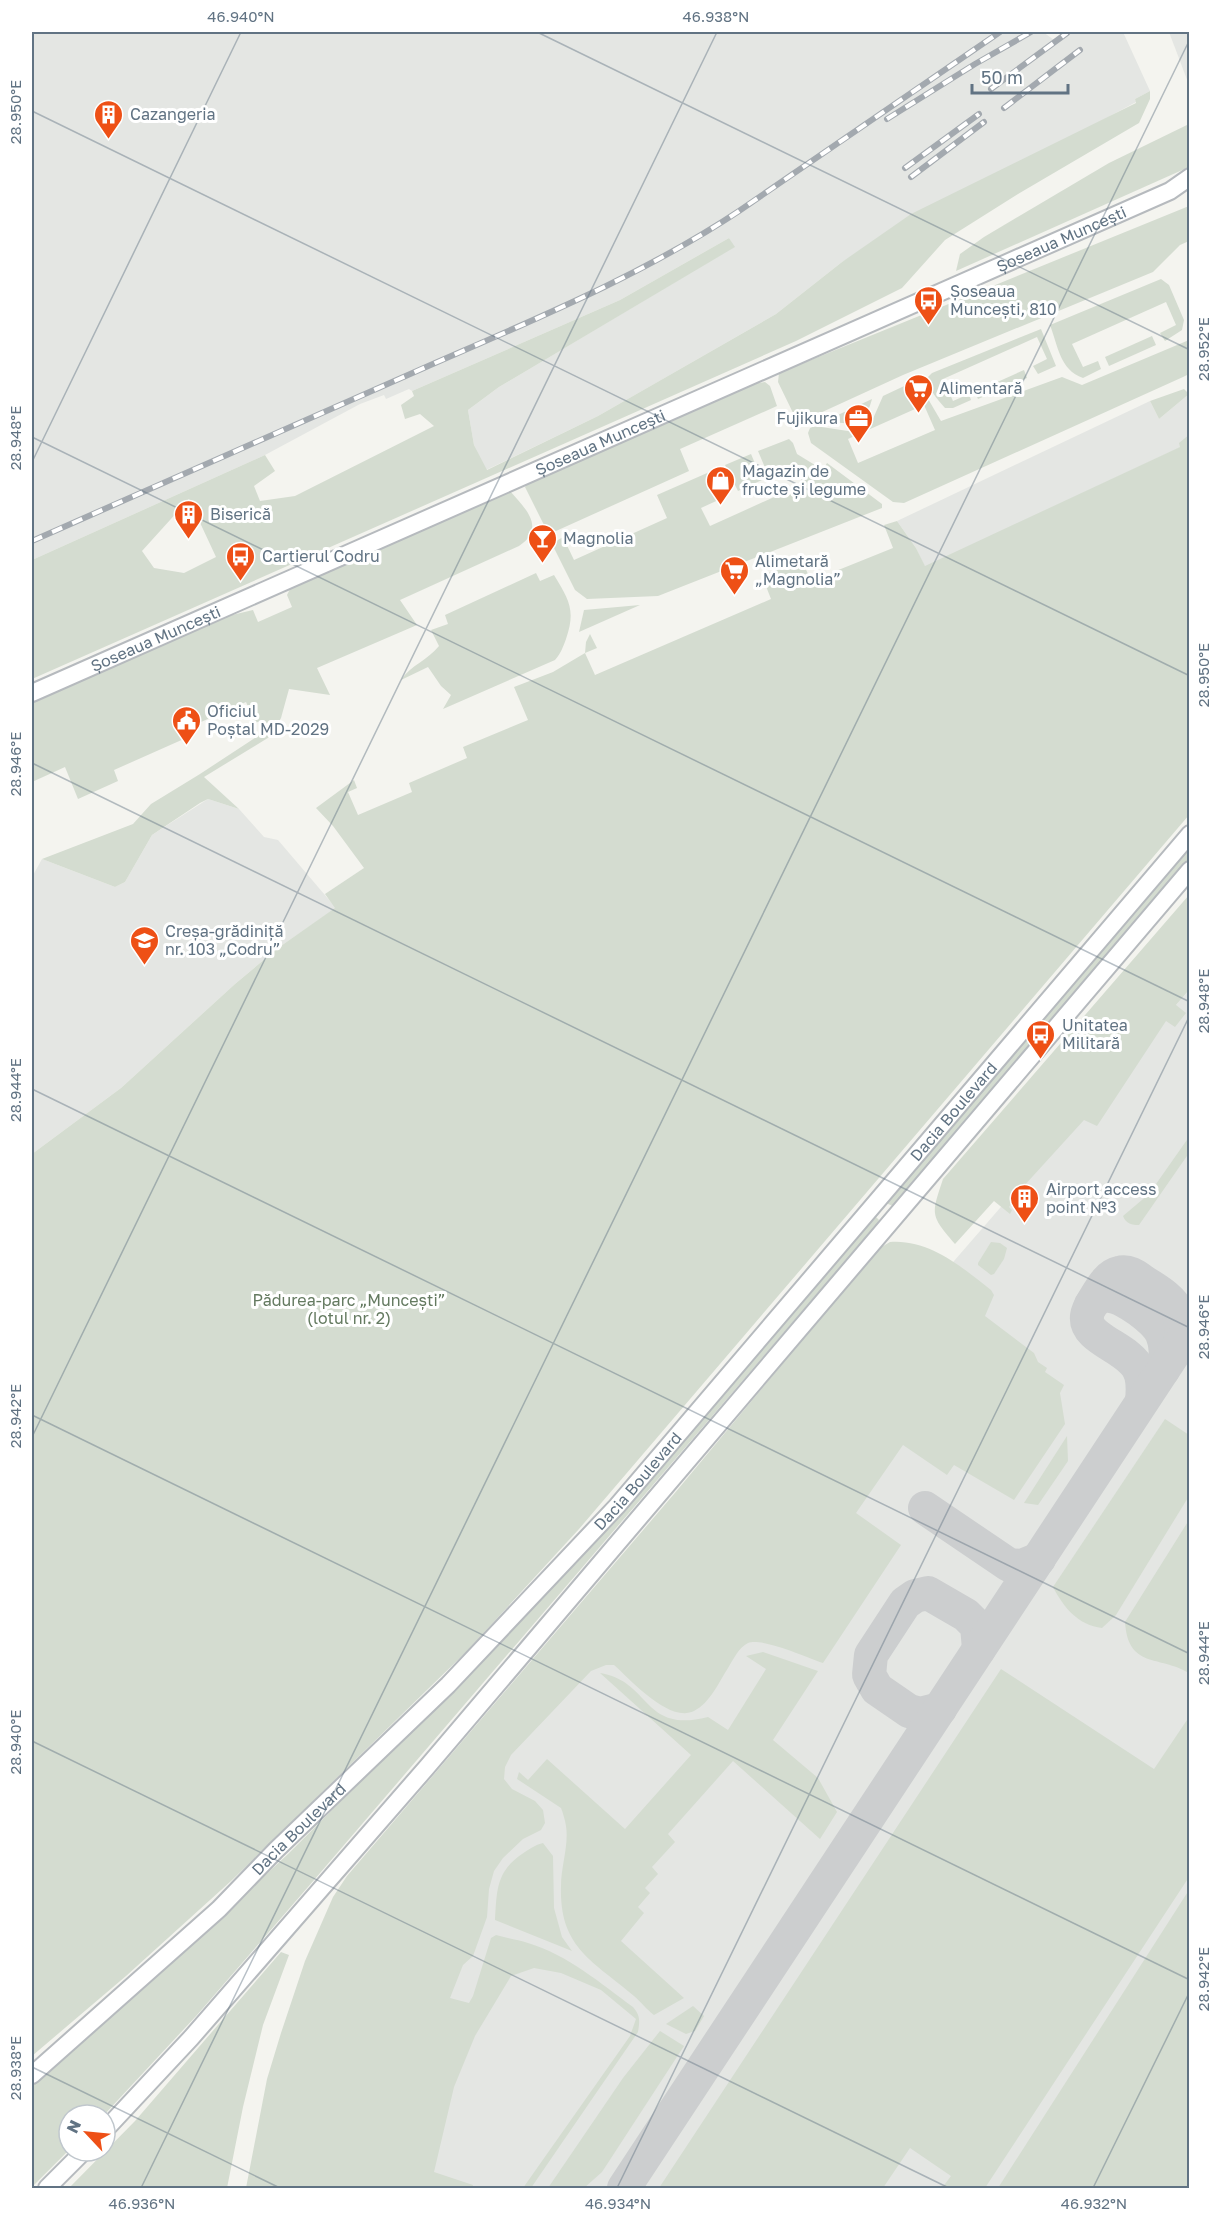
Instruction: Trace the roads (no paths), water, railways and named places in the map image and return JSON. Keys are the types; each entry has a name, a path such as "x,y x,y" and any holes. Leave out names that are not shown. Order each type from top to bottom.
{"main road":[{"name":"Șoseaua Muncești","path":"32,693 1170,191 1190,177"},
{"name":"Șoseaua Muncești","path":"1170,191 1190,189"},
{"name":"Dacia Boulevard","path":"32,2075 219,1909 276,1850 448,1685 617,1506 1190,834"},
{"name":"Dacia Boulevard","path":"117,2117 191,2038 427,1767 1190,870"},
{"path":"875,1204 893,1219"},
{"path":"46,2188 72,2163"}],"railway":[{"path":"32,541 625,277 739,211 1000,32"},
{"path":"887,119 1031,32"},
{"path":"991,89 1067,33"},
{"path":"1004,108 1080,50"},
{"path":"905,168 979,114"},
{"path":"911,177 984,122"}],"place":[{"name":"Cazangeria","path":"109,140"},
{"name":"Șoseaua Muncești, 810","path":"929,326"},
{"name":"Alimentară","path":"918,414"},
{"name":"Fujikura","path":"859,444"},
{"name":"Magazin de fructe și legume","path":"721,506"},
{"name":"Biserică","path":"189,540"},
{"name":"Magnolia","path":"542,564"},
{"name":"Cartierul Codru","path":"241,582"},
{"name":"Alimetară „Magnolia”","path":"734,596"},
{"name":"Oficiul Poștal MD-2029","path":"186,746"},
{"name":"Creșa-grădiniță nr. 103 „Codru”","path":"144,966"},
{"name":"Unitatea Militară","path":"1041,1060"},
{"name":"Airport access point №3","path":"1025,1224"}],"park label":[{"name":"Pădurea-parc „Muncești” (lotul nr. 2)","path":"349,1309"}]}
